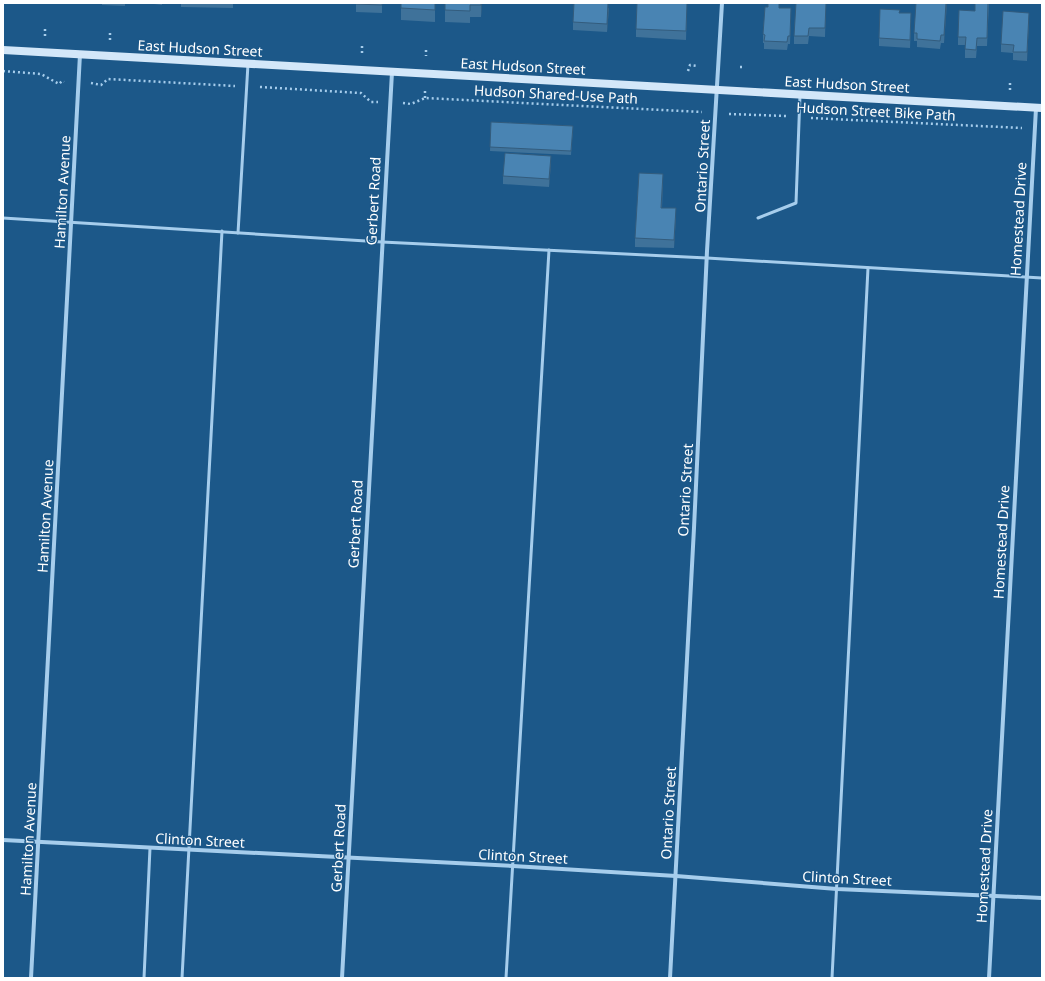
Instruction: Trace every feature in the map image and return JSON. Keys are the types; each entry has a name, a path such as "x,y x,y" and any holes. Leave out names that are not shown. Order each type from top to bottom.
{"main road":[{"name":"East Hudson Street","path":"3,50 1039,108"}],"street":[{"name":"Ontario Street","path":"670,978 694,536 707,258 722,3"},
{"name":"Hamilton Avenue","path":"31,978 80,54"},
{"name":"Gerbert Road","path":"342,978 392,72"},
{"name":"Homestead Drive","path":"988,978 1026,277 1039,108"},
{"name":"Clinton Street","path":"3,840 513,866 676,876 837,889 1042,898"}],"lane":[{"path":"238,233 248,64"},
{"path":"758,218 796,203 800,95"},
{"path":"3,218 382,242 707,258 1042,278"},
{"path":"182,978 222,232"},
{"path":"506,978 549,250"},
{"path":"832,978 868,268"},
{"path":"144,978 150,848"}],"path":[{"path":"45,28 45,36"},
{"path":"110,32 110,40"},
{"path":"362,46 362,55"},
{"path":"426,50 426,56"},
{"path":"688,71 690,65 697,66"},
{"path":"740,67 745,67"},
{"path":"41,74 42,68"},
{"path":"3,71 41,74 60,82"},
{"path":"108,74 108,79"},
{"path":"1010,82 1010,90"},
{"path":"96,83 101,86"},
{"path":"361,86 361,93"},
{"path":"425,92 425,98"},
{"name":"Hudson Shared-Use Path","path":"405,104 411,104 425,98 700,112"},
{"path":"371,102 376,102"},
{"name":"Hudson Street Bike Path","path":"730,114 1020,128"},
{"path":"1007,121 1007,128"}],"building":[{"path":"382,3 382,5 356,4"},
{"path":"401,3 435,3 435,10 401,8"},
{"path":"445,3 481,3 481,5 470,5 470,11 445,10"},
{"path":"574,3 608,3 607,24 573,22"},
{"path":"637,3 687,3 686,31 636,29"},
{"path":"768,3 779,3 779,8 791,8 790,36 788,36 787,42 764,41 765,35 763,34 765,7 768,7"},
{"path":"796,3 826,3 825,28 809,28 808,36 794,36"},
{"path":"916,3 946,3 944,35 941,35 940,41 917,39 917,33 914,33"},
{"path":"975,3 988,3 987,38 977,38 976,50 965,49 966,37 958,37 959,10 975,11"},
{"path":"880,9 900,10 899,13 911,13 910,40 879,38"},
{"path":"1003,11 1029,13 1027,52 1013,52 1014,45 1001,44"},
{"path":"491,122 573,126 571,151 490,147"},
{"path":"505,153 551,156 549,179 503,176"},
{"path":"639,173 663,174 661,208 676,208 674,240 635,238"}]}
